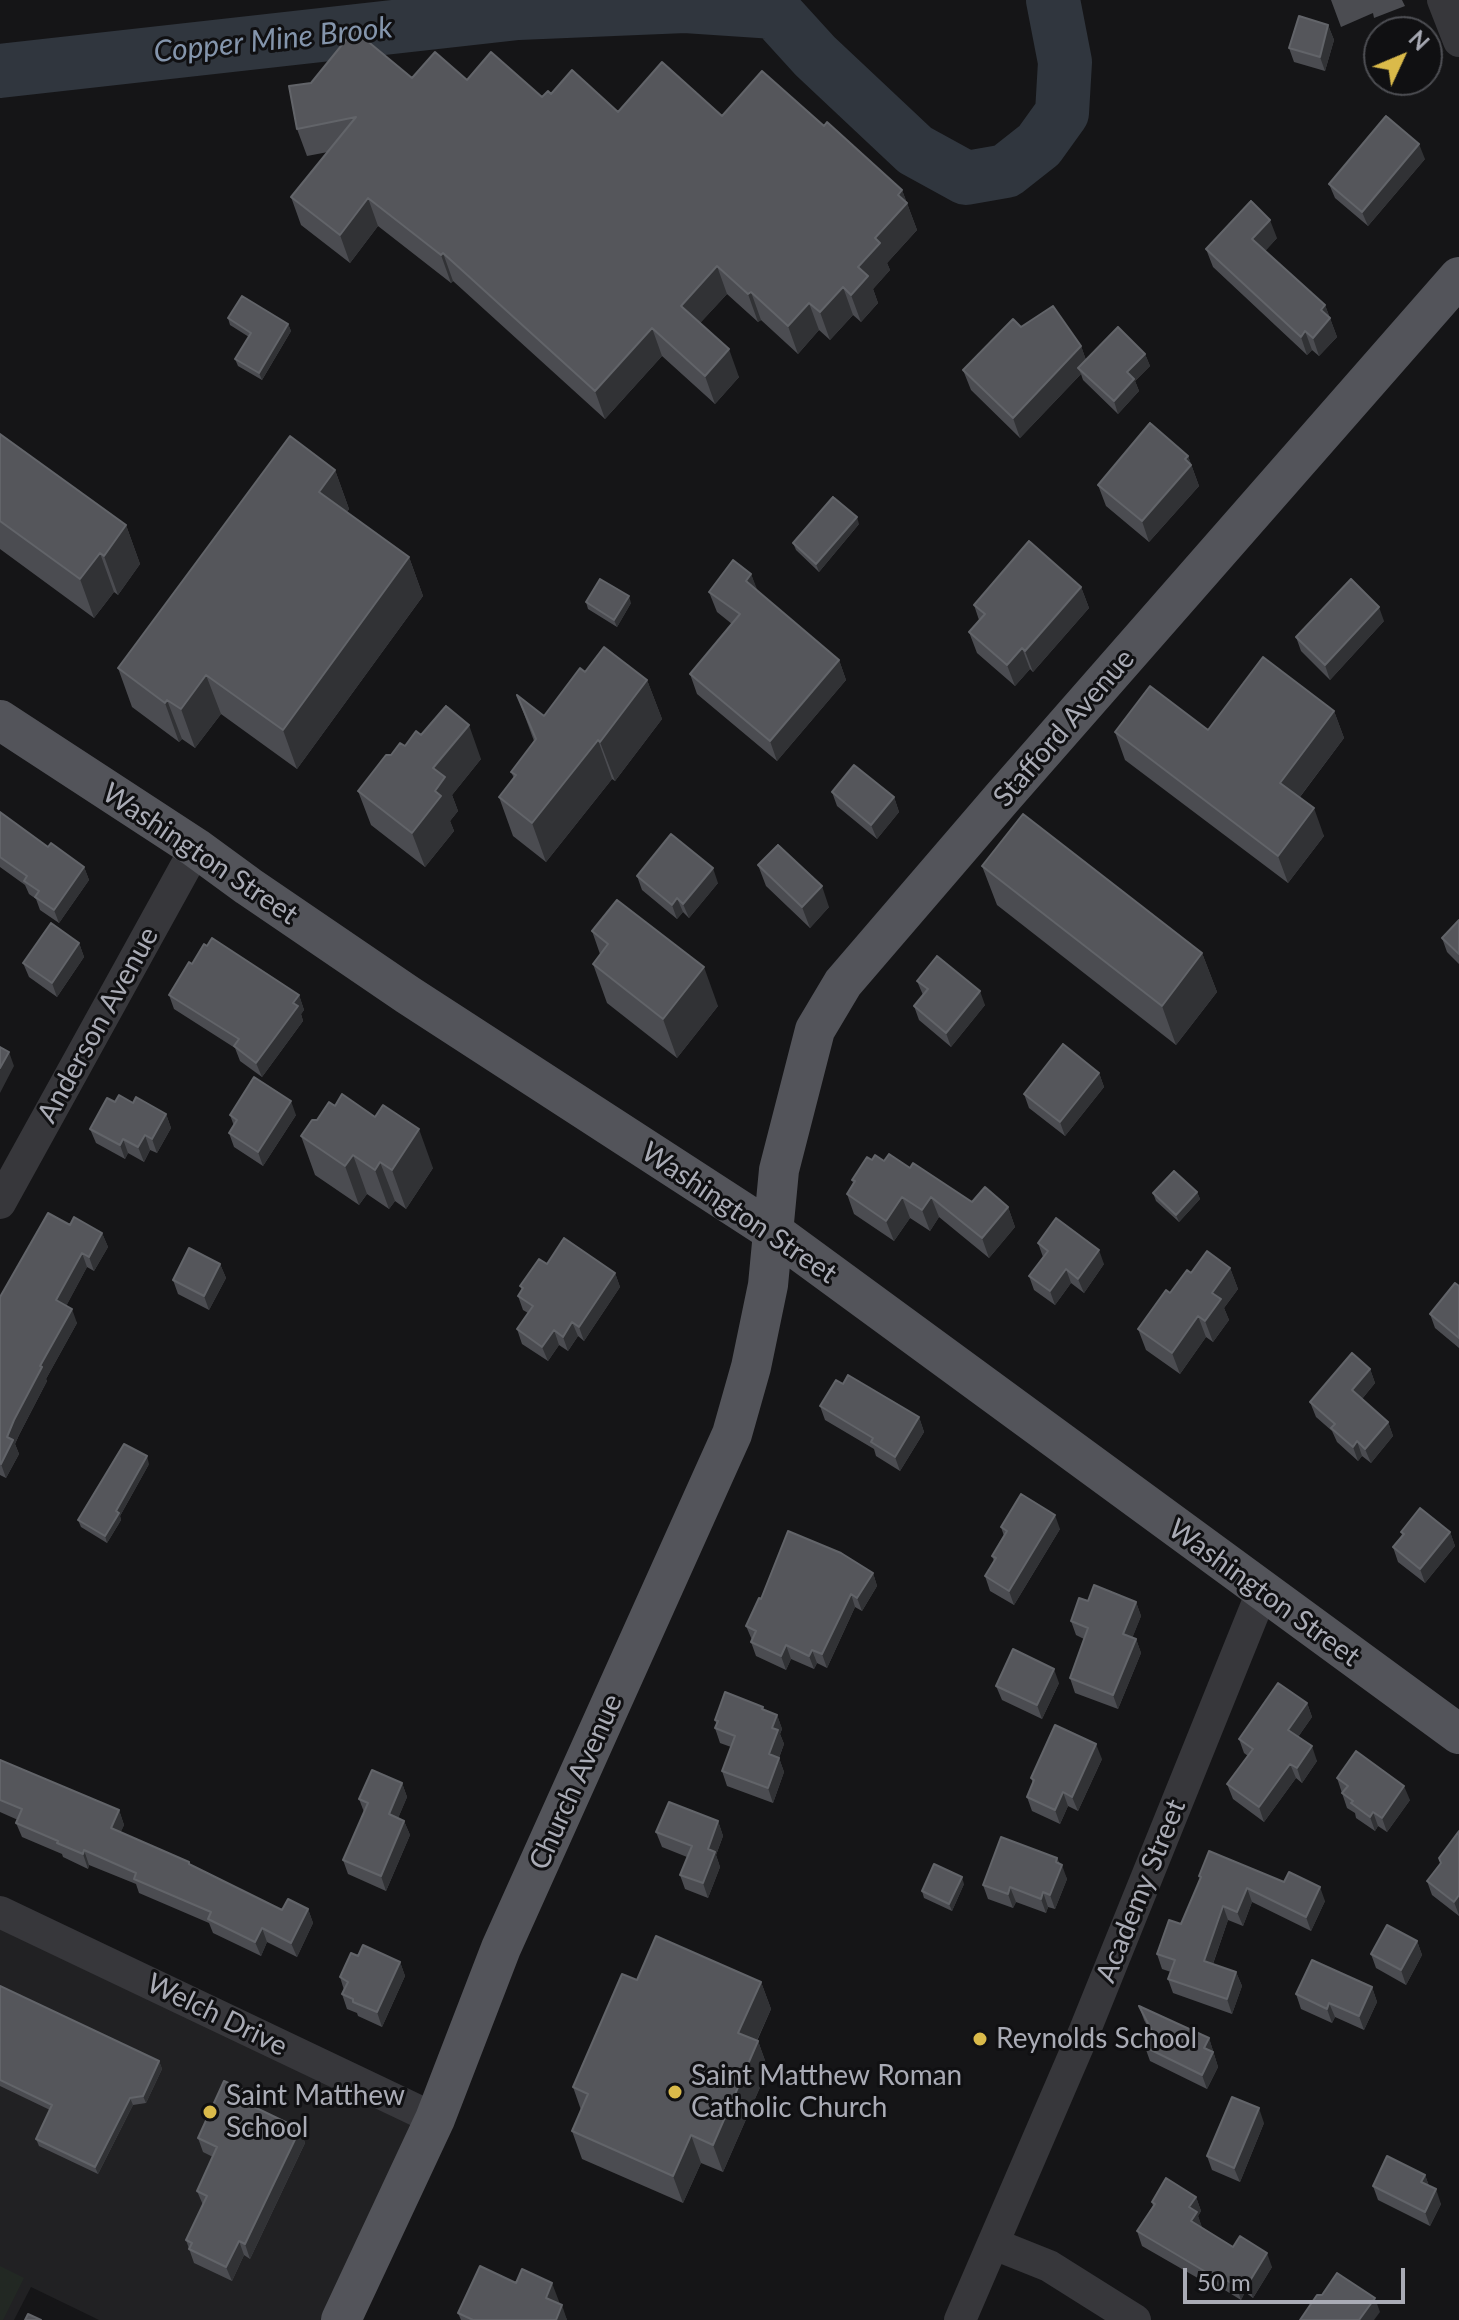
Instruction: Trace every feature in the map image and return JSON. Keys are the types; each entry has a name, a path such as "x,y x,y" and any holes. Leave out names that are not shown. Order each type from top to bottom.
{"main road":[{"name":"Stafford Avenue","path":"775,1233 779,1170 800,1083 815,1030 843,983 1459,277"},
{"name":"Washington Street","path":"0,720 196,848 408,995 775,1233 1459,1734"},
{"name":"Church Avenue","path":"341,2320 435,2119 501,1948 732,1434 751,1367 775,1233"}],"street":[{"path":"1443,0 1459,41"},
{"name":"Anderson Avenue","path":"0,1203 196,848"},
{"name":"Academy Street","path":"960,2320 1085,2030 1262,1592"},
{"name":"Welch Drive","path":"0,1912 435,2119"},
{"path":"994,2244 1049,2266 1135,2320"}],"shaded area":[{"name":"Saint Matthew School","path":"0,1912 435,2119 341,2320 99,2320 31,2287 14,2320 0,2320"},
{"path":"0,2266 24,2278 3,2320 0,2320"}],"building":[{"path":"1299,16 1328,25 1320,57 1289,48"},
{"path":"354,30 412,78 435,52 467,80 491,52 542,97 548,91 551,94 572,70 618,112 662,62 722,116 762,71 824,126 827,122 902,190 898,195 907,203 875,238 880,243 858,267 868,276 851,295 843,287 820,312 809,303 788,326 717,266 681,306 729,349 705,376 652,328 595,391 443,253 441,255 368,198 340,235 291,197 356,117 297,129 289,86 311,83"},
{"path":"1386,116 1419,144 1362,212 1329,184"},
{"path":"1251,201 1270,220 1252,239 1325,305 1321,310 1330,318 1313,338 1305,331 1301,337 1206,249"},
{"path":"242,296 288,324 259,373 235,359 251,333 228,318"},
{"path":"1053,306 1081,346 1013,418 963,370 1013,319 1021,327"},
{"path":"1118,327 1145,354 1127,372 1134,379 1114,401 1078,368"},
{"path":"1150,423 1188,456 1185,459 1191,465 1142,521 1098,485"},
{"path":"0,434 126,525 104,556 100,553 80,579 0,521"},
{"path":"290,436 335,470 319,492 409,557 283,730 206,675 181,709 167,700 165,703 118,668"},
{"path":"833,497 857,517 816,564 793,543"},
{"path":"1029,541 1081,587 1025,651 1022,648 1007,665 969,632 985,614 974,605"},
{"path":"733,560 751,574 746,581 839,660 770,741 690,674 740,614 709,592"},
{"path":"600,579 629,596 614,620 586,602"},
{"path":"1351,579 1379,607 1325,665 1296,637"},
{"path":"604,647 647,680 532,823 499,797 516,775 511,772 536,739 517,695 544,716 580,668 585,672"},
{"path":"1263,657 1334,711 1280,783 1314,808 1278,856 1115,732 1150,686 1208,730"},
{"path":"446,706 469,725 433,768 445,777 435,791 441,796 412,833 358,791 386,755 391,755 400,743 405,746 416,731 421,735"},
{"path":"854,765 894,797 871,825 832,792"},
{"path":"0,812 48,847 51,843 84,867 54,910 35,897 39,891 24,881 27,876 0,857"},
{"path":"1023,814 1202,953 1162,1006 982,866"},
{"path":"671,834 713,868 683,904 677,898 672,905 637,876"},
{"path":"778,845 822,886 802,907 758,865"},
{"path":"617,900 704,967 663,1019 593,964 608,944 592,931"},
{"path":"1459,920 1459,954 1442,938"},
{"path":"51,923 79,943 52,983 23,963"},
{"path":"212,938 299,995 293,1003 298,1006 256,1063 234,1046 239,1039 169,995 189,962 192,964 204,944 207,946"},
{"path":"937,956 980,991 946,1033 914,1006 928,989 917,981"},
{"path":"1063,1044 1099,1073 1060,1122 1024,1094"},
{"path":"0,1047 9,1052 0,1068"},
{"path":"254,1077 291,1101 258,1152 229,1133 237,1120 230,1115"},
{"path":"342,1094 375,1117 383,1105 419,1129 392,1170 380,1162 375,1170 353,1155 345,1166 301,1136 329,1102 335,1106"},
{"path":"119,1095 133,1103 136,1097 166,1114 152,1139 145,1135 138,1147 123,1139 120,1145 90,1129 107,1098 115,1102"},
{"path":"889,1154 910,1168 913,1163 972,1202 985,1187 1008,1207 982,1238 931,1197 922,1210 902,1197 886,1221 847,1194 867,1157 872,1160 875,1155 884,1161"},
{"path":"1174,1171 1197,1192 1176,1215 1153,1193"},
{"path":"48,1213 70,1225 74,1217 102,1233 89,1257 82,1253 56,1300 72,1309 14,1420 7,1437 13,1440 1,1464 0,1297"},
{"path":"1056,1218 1099,1250 1078,1279 1066,1269 1050,1291 1029,1276 1048,1251 1038,1243"},
{"path":"564,1238 615,1273 579,1327 572,1322 563,1337 554,1330 542,1347 517,1329 533,1306 518,1296 523,1288 520,1286 539,1259 547,1264"},
{"path":"189,1248 220,1264 204,1296 173,1280"},
{"path":"1207,1251 1230,1268 1212,1293 1221,1299 1205,1321 1198,1316 1172,1353 1138,1329 1166,1290 1170,1293 1187,1270 1191,1273"},
{"path":"1455,1283 1459,1286 1459,1338 1430,1314"},
{"path":"1352,1353 1370,1369 1352,1390 1388,1422 1365,1449 1357,1441 1353,1447 1331,1428 1335,1424 1310,1402"},
{"path":"848,1375 919,1417 895,1457 871,1442 873,1438 820,1406 836,1380 843,1384"},
{"path":"124,1444 147,1456 105,1536 78,1520"},
{"path":"1021,1494 1055,1515 1009,1591 985,1576 996,1558 992,1556 1007,1531 1001,1527"},
{"path":"1420,1508 1450,1532 1420,1569 1393,1547"},
{"path":"788,1531 841,1553 873,1573 857,1598 851,1594 822,1654 812,1650 809,1656 786,1645 781,1656 751,1642 756,1631 746,1626 761,1599"},
{"path":"1094,1585 1136,1602 1123,1634 1136,1639 1113,1695 1070,1678 1088,1628 1071,1621 1079,1598 1088,1601"},
{"path":"1013,1649 1054,1669 1037,1705 996,1686"},
{"path":"1278,1683 1307,1703 1288,1730 1312,1746 1297,1768 1290,1764 1259,1807 1227,1784 1253,1749 1239,1739"},
{"path":"725,1692 777,1715 772,1728 778,1730 769,1754 779,1758 768,1788 722,1771 735,1736 715,1728"},
{"path":"1055,1725 1096,1744 1072,1797 1063,1792 1055,1810 1027,1797 1034,1780 1031,1778"},
{"path":"1356,1751 1404,1786 1382,1818 1373,1812 1370,1817 1342,1793 1348,1786 1337,1778"},
{"path":"0,1760 119,1810 111,1828 189,1862 282,1910 288,1899 308,1909 291,1943 262,1928 255,1942 208,1919 211,1912 134,1879 136,1873 84,1850 83,1854 16,1823 22,1809 0,1800"},
{"path":"372,1770 402,1783 389,1814 404,1821 381,1876 343,1860 368,1803 359,1799"},
{"path":"669,1802 718,1821 708,1849 715,1852 703,1883 680,1875 692,1846 656,1832"},
{"path":"1459,1831 1459,1895 1454,1902 1427,1881"},
{"path":"1001,1837 1057,1858 1056,1862 1062,1865 1050,1895 1043,1892 1041,1899 1010,1887 1008,1894 983,1885"},
{"path":"1209,1851 1284,1882 1289,1872 1320,1887 1306,1917 1247,1888 1237,1912 1223,1906 1204,1961 1236,1972 1227,1999 1168,1979 1175,1960 1157,1954 1169,1920 1181,1924"},
{"path":"934,1864 962,1877 949,1904 922,1891"},
{"path":"1387,1925 1417,1941 1401,1970 1371,1954"},
{"name":"Saint Matthew Roman Catholic Church","path":"656,1936 761,1982 738,2033 758,2041 713,2145 691,2135 673,2176 572,2131 588,2094 573,2087 622,1974 637,1980"},
{"path":"363,1945 400,1962 377,2012 342,1994 348,1982 340,1977 351,1953 358,1956"},
{"path":"1312,1960 1372,1987 1359,2016 1329,2003 1327,2009 1296,1994"},
{"path":"0,1986 159,2061 143,2096 130,2098 95,2167 36,2139 52,2105 0,2080"},
{"path":"1139,2006 1209,2038 1204,2048 1213,2052 1202,2075 1145,2047 1152,2031"},
{"path":"224,2081 251,2093 246,2103 300,2129 245,2244 239,2241 226,2267 189,2249 192,2243 186,2240 207,2196 197,2191 217,2147 198,2138"},
{"path":"1232,2097 1259,2108 1234,2168 1207,2156"},
{"path":"1387,2156 1425,2175 1421,2182 1436,2189 1425,2212 1373,2186"},
{"path":"1166,2178 1196,2197 1189,2207 1197,2212 1191,2221 1233,2247 1240,2236 1267,2253 1248,2284 1240,2278 1236,2286 1218,2275 1216,2278 1137,2231 1155,2204 1152,2202"},
{"path":"480,2266 516,2283 522,2269 552,2283 546,2298 562,2305 556,2320 473,2320 458,2313"},
{"path":"1337,2273 1375,2298 1359,2320 1300,2320 1317,2295 1322,2295"},
{"path":"28,2314 41,2320 25,2320"}],"waterway":[{"name":"Copper Mine Brook","path":"0,71 518,13 685,6 775,12 815,56 915,150 966,178 1006,171 1039,145 1062,113 1065,62 1053,0"}],"place":[{"name":"Reynolds School","path":"980,2039"},
{"name":"Saint Matthew Roman Catholic Church","path":"675,2092"},
{"name":"Saint Matthew School","path":"210,2112"}]}
